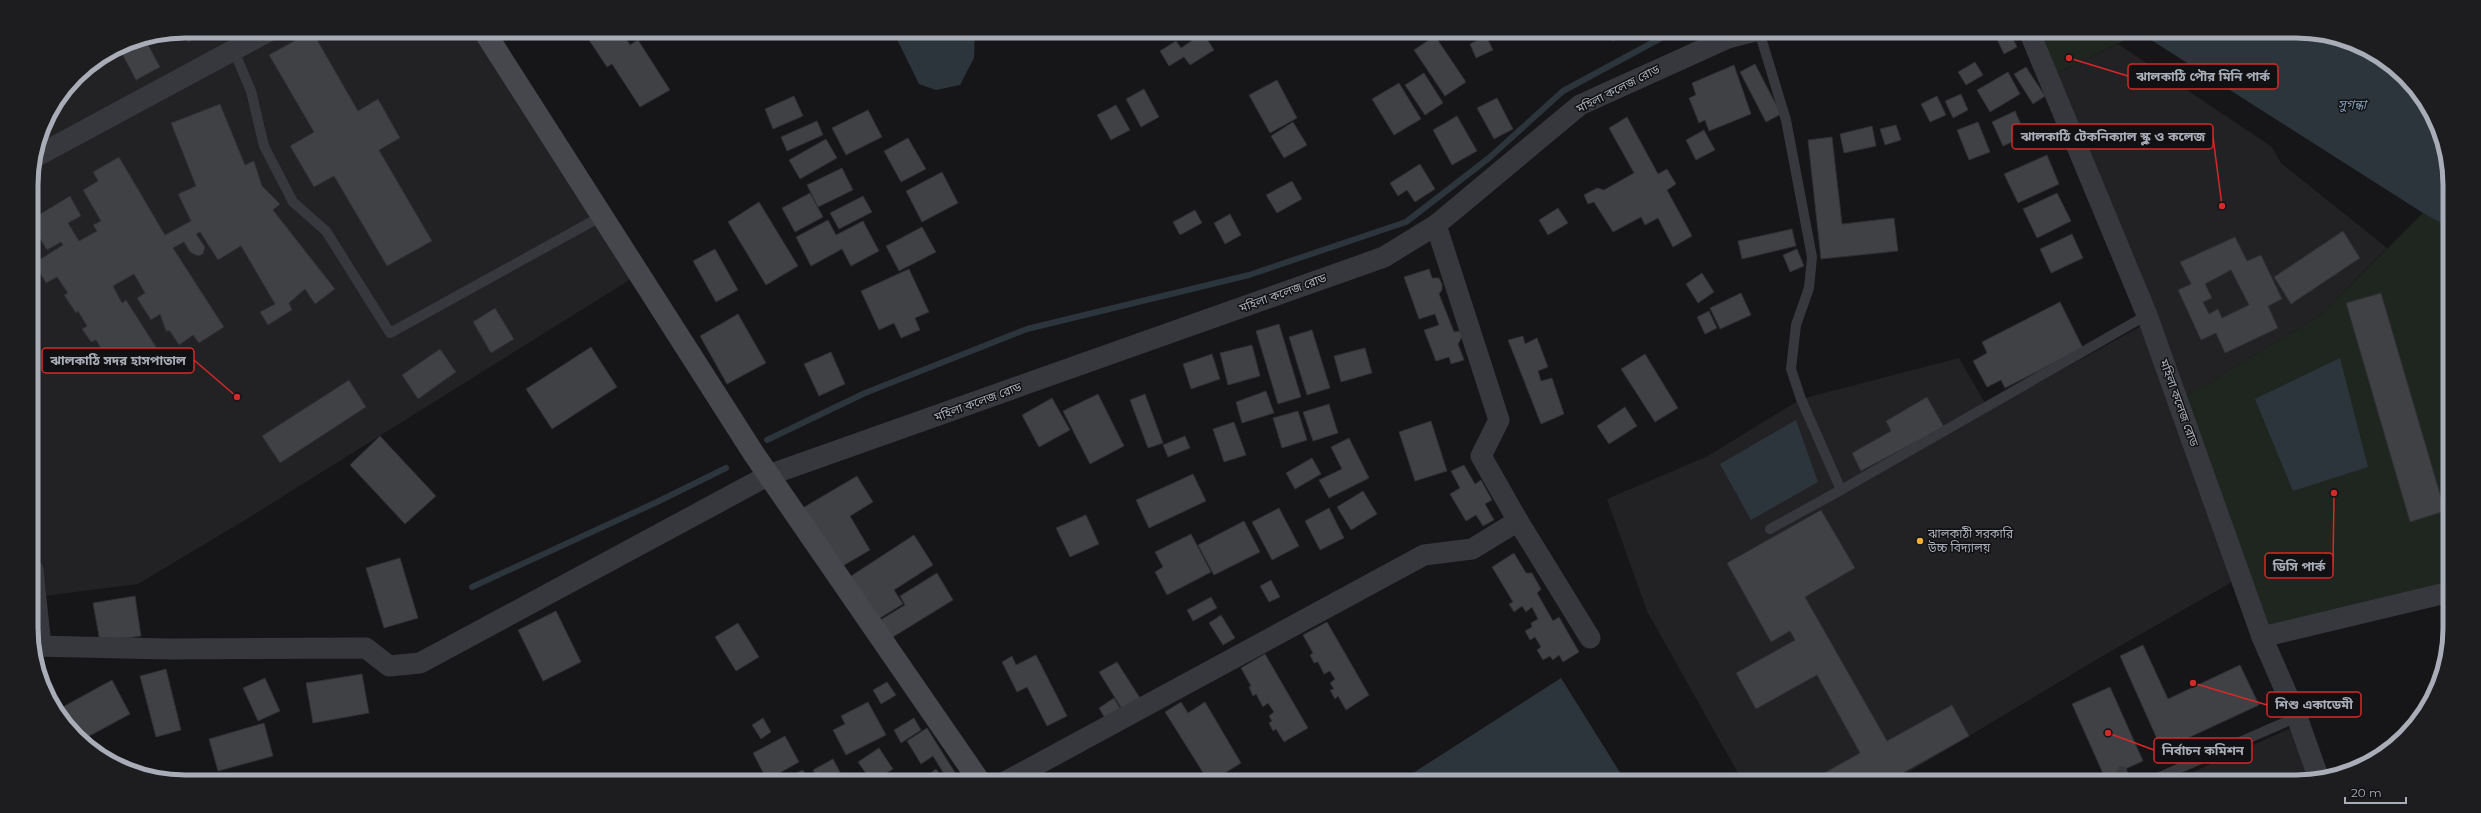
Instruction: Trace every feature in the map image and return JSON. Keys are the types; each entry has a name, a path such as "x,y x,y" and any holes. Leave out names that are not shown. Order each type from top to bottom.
{"main road":[{"path":"488,38 754,454 975,775"}],"street":[{"path":"42,153 255,38"},
{"name":"মহিলা কলেজ রোড","path":"39,646 169,649 366,648 389,666 420,663 769,475 1384,257 1436,225 1580,105 1728,38"},
{"name":"মহিলা কলেজ রোড","path":"2032,38 2147,315 2262,636 2297,717 2316,774"},
{"path":"1436,225 1500,420 1481,456 1518,521 1590,638"},
{"path":"1019,775 1424,555 1472,549 1518,521"},
{"path":"2262,636 2443,594"}],"lane":[{"path":"1761,38 1786,120 1812,257 1809,288 1796,325 1792,369 1801,399 1841,490"},
{"path":"233,49 251,91 264,146 293,202 326,231 390,333 602,216"},
{"path":"1770,529 2147,315"},
{"path":"2164,775 2297,717"},
{"path":"2122,771 2123,775"}],"shaded area":[{"path":"488,38 639,274 245,520 138,584 38,597 38,176 43,147 49,129 68,96 81,81 96,68 120,53 147,43 166,39"},
{"path":"2041,38 2130,38 2057,73"},
{"path":"2118,44 2272,147 2281,163 2387,248 2321,315 2185,397 2057,73"},
{"path":"2423,213 2443,223 2443,592 2268,632 2185,397 2321,315"},
{"name":"ঝালকাঠী সরকারি উচ্চ বিদ্যালয়","path":"2145,324 2232,582 2106,654 1904,775 1739,775 1647,611 1607,499 1708,456 1801,399 1959,358 1989,410"},
{"path":"2291,728 2309,775 2305,775 2187,775"}],"water":[{"path":"896,38 975,38 974,58 960,85 936,90 919,84"},
{"name":"সুগন্ধা","path":"2148,38 2315,39 2352,49 2385,68 2400,81 2413,96 2428,120 2438,147 2443,176 2443,224 2423,213"},
{"path":"2340,358 2368,467 2293,491 2255,399"},
{"path":"1796,420 1818,482 1751,520 1720,464"},
{"path":"1561,678 1622,775 1410,775"}],"building":[{"path":"186,38 195,38 188,42"},
{"path":"299,38 316,38 358,111 378,99 400,138 379,150 432,241 387,266 334,176 314,187 290,146 314,132 269,55"},
{"path":"588,38 626,38 630,45 638,40 670,90 640,107 612,64 607,67"},
{"path":"1196,38 1206,38 1214,50 1190,65 1184,57 1169,66 1160,51 1176,41 1181,48"},
{"path":"1432,38 1436,38 1466,82 1445,96 1414,50"},
{"path":"1482,38 1487,38 1493,50 1476,58 1470,44"},
{"path":"1611,38 1618,38 1613,41"},
{"path":"1996,38 2012,38 2017,47 2004,54"},
{"path":"147,43 160,67 136,80 121,52"},
{"path":"1975,62 1983,75 1966,85 1958,72"},
{"path":"1755,64 1781,114 1766,122 1740,72"},
{"path":"1734,65 1751,114 1709,131 1705,120 1699,123 1689,98 1696,95 1692,83"},
{"path":"2026,67 2045,96 2033,104 2014,74"},
{"path":"2008,72 2020,94 1990,112 1977,90"},
{"path":"1424,73 1443,103 1425,115 1405,85"},
{"path":"1277,80 1297,118 1270,133 1249,95"},
{"path":"1399,83 1421,119 1394,135 1372,99"},
{"path":"1144,89 1159,117 1141,127 1126,99"},
{"path":"1961,94 1968,110 1953,118 1945,101"},
{"path":"794,96 803,116 773,129 765,109"},
{"path":"1937,96 1946,115 1930,122 1921,104"},
{"path":"1497,98 1513,129 1494,139 1477,108"},
{"path":"220,104 245,165 254,161 262,186 280,204 273,210 335,289 315,304 305,289 289,303 292,310 268,325 260,312 275,304 241,246 218,260 200,232 196,234 205,247 203,254 198,256 190,252 184,242 173,248 224,327 199,343 193,335 179,345 170,331 166,331 160,314 151,320 137,298 145,293 134,274 113,286 122,303 126,300 158,350 131,369 128,364 115,372 96,340 91,342 82,329 87,326 78,311 76,313 64,295 68,293 57,277 46,283 38,270 38,261 63,245 61,242 47,250 38,236 38,215 70,196 81,216 68,223 79,241 97,231 93,225 101,221 83,190 98,181 93,172 119,157 165,235 191,221 178,194 196,186 171,123"},
{"path":"1116,105 1130,130 1111,140 1097,115"},
{"path":"868,110 882,137 846,155 832,128"},
{"path":"2015,111 2026,136 2003,146 1992,122"},
{"path":"1457,116 1477,151 1452,165 1433,130"},
{"path":"1627,117 1658,174 1667,169 1676,184 1667,190 1692,236 1673,247 1658,218 1645,225 1641,217 1613,232 1594,202 1588,204 1584,195 1597,188 1604,190 1634,173 1609,128"},
{"path":"817,121 823,135 787,151 781,137"},
{"path":"1293,122 1307,145 1284,158 1271,136"},
{"path":"1978,122 1990,152 1969,160 1957,130"},
{"path":"1896,125 1901,140 1885,145 1880,129"},
{"path":"1872,126 1876,146 1844,153 1840,134"},
{"path":"1704,130 1715,150 1696,160 1686,140"},
{"path":"1832,137 1842,224 1894,218 1898,251 1821,259 1808,140"},
{"path":"908,138 926,169 901,182 884,151"},
{"path":"826,139 837,158 800,179 789,160"},
{"path":"2047,155 2059,184 2018,203 2004,174"},
{"path":"1420,164 1435,189 1415,202 1407,190 1398,196 1390,183"},
{"path":"842,168 853,190 818,207 807,185"},
{"path":"942,172 958,203 922,222 906,191"},
{"path":"1292,181 1302,199 1277,213 1266,195"},
{"path":"810,193 823,217 795,232 782,208"},
{"path":"2057,193 2071,221 2037,238 2023,209"},
{"path":"863,196 872,212 839,229 830,213"},
{"path":"759,202 798,266 766,285 728,222"},
{"path":"1558,208 1568,223 1548,235 1539,220"},
{"path":"1195,210 1202,223 1180,235 1173,222"},
{"path":"1230,214 1241,235 1225,244 1214,223"},
{"path":"828,220 836,235 863,221 879,251 851,266 842,249 811,266 796,237"},
{"path":"922,227 936,252 899,271 886,246"},
{"path":"1792,229 1796,246 1742,259 1738,241"},
{"path":"2343,231 2360,258 2291,304 2274,277"},
{"path":"2072,234 2083,258 2051,273 2040,249"},
{"path":"2235,237 2247,261 2261,255 2282,299 2268,306 2278,328 2225,353 2216,333 2201,340 2178,290 2191,284 2180,262","holes":["2231,270 2249,305 2222,318 2218,309 2209,314 2203,302 2212,298 2205,284"]},
{"path":"715,249 738,290 716,302 693,261"},
{"path":"1797,249 1804,266 1790,272 1783,255"},
{"path":"909,269 929,312 915,318 920,330 901,338 894,323 879,330 861,291"},
{"path":"1429,269 1432,278 1439,278 1442,284 1442,290 1439,294 1454,332 1459,331 1463,335 1458,344 1464,360 1451,364 1449,357 1436,361 1424,330 1439,325 1435,314 1419,319 1404,277"},
{"path":"1702,273 1714,292 1698,303 1686,284"},
{"path":"1741,293 1751,315 1720,329 1710,308"},
{"path":"2381,293 2443,504 2443,512 2410,522 2346,303"},
{"path":"2060,302 2083,348 2005,388 2001,380 1987,387 1973,361 1987,353 1982,342"},
{"path":"495,308 514,339 491,353 473,322"},
{"path":"1709,311 1717,328 1705,334 1697,317"},
{"path":"738,314 766,363 727,384 700,336"},
{"path":"1279,324 1301,397 1278,404 1256,331"},
{"path":"1312,330 1330,388 1307,395 1289,337"},
{"path":"1523,336 1525,344 1537,338 1548,367 1538,371 1541,381 1552,378 1564,414 1541,424 1508,340"},
{"path":"1252,345 1260,376 1228,385 1220,353"},
{"path":"591,347 617,387 552,429 526,389"},
{"path":"1365,348 1372,373 1341,382 1334,356"},
{"path":"440,349 456,372 418,399 402,375"},
{"path":"831,352 845,384 819,396 804,364"},
{"path":"1212,354 1220,379 1191,389 1183,364"},
{"path":"1645,354 1678,408 1655,422 1621,369"},
{"path":"349,380 366,407 280,463 262,436"},
{"path":"1266,391 1274,413 1242,423 1236,402"},
{"path":"1098,394 1124,446 1090,464 1063,411"},
{"path":"1145,394 1163,443 1148,448 1130,400"},
{"path":"1927,397 1944,427 1861,471 1852,453 1891,431 1886,421"},
{"path":"1052,398 1070,430 1039,447 1022,415"},
{"path":"1329,404 1338,433 1313,441 1303,412"},
{"path":"1625,407 1637,426 1609,444 1597,426"},
{"path":"1298,411 1307,440 1282,448 1273,418"},
{"path":"1431,421 1447,471 1415,481 1399,432"},
{"path":"1234,422 1246,455 1224,462 1213,429"},
{"path":"380,436 436,496 405,524 350,465"},
{"path":"1185,436 1190,448 1168,457 1163,445"},
{"path":"1349,438 1369,478 1329,498 1319,480 1342,469 1331,447"},
{"path":"1312,458 1321,474 1295,489 1286,473"},
{"path":"1464,465 1475,484 1481,480 1492,500 1485,504 1494,520 1483,526 1476,515 1466,521 1450,494 1460,488 1451,471"},
{"path":"1193,474 1206,501 1149,528 1136,500"},
{"path":"857,476 873,502 850,516 870,550 841,567 801,509"},
{"path":"1363,491 1377,514 1351,530 1337,507"},
{"path":"1279,508 1299,546 1272,560 1252,522"},
{"path":"1329,508 1344,538 1320,550 1305,521"},
{"path":"1821,510 1855,568 1805,597 1887,741 1952,705 1969,736 1899,775 1821,775 1860,753 1817,675 1756,709 1736,673 1795,640 1790,631 1771,642 1727,563"},
{"path":"1086,515 1099,544 1070,557 1056,528"},
{"path":"1244,521 1260,552 1214,575 1198,545"},
{"path":"1191,534 1211,572 1167,595 1155,572 1163,567 1155,552"},
{"path":"914,535 933,565 894,590 903,604 875,621 848,578"},
{"path":"1514,553 1526,573 1532,573 1541,589 1537,593 1553,621 1559,617 1579,652 1563,662 1559,655 1553,660 1550,656 1543,660 1537,650 1541,647 1535,637 1530,640 1525,631 1532,627 1531,623 1538,619 1532,607 1526,612 1522,606 1514,612 1509,604 1513,602 1492,567"},
{"path":"400,558 418,618 384,628 366,568"},
{"path":"937,573 953,600 888,640 877,622 905,605 900,596"},
{"path":"1271,580 1280,597 1269,602 1260,586"},
{"path":"135,596 141,636 100,642 93,603"},
{"path":"1211,597 1217,608 1193,621 1187,610"},
{"path":"556,611 581,662 543,681 518,630"},
{"path":"1221,615 1235,638 1223,645 1209,623"},
{"path":"1327,622 1369,695 1346,710 1338,696 1335,699 1330,690 1334,689 1330,683 1335,679 1330,671 1324,674 1318,662 1314,663 1310,655 1313,653 1303,635"},
{"path":"738,623 759,657 736,671 715,637"},
{"path":"2143,645 2168,699 2240,665 2259,705 2162,750 2120,656"},
{"path":"1265,654 1308,728 1284,742 1276,729 1273,731 1269,723 1272,721 1269,716 1274,712 1268,703 1263,707 1256,694 1253,696 1249,687 1251,686 1241,668"},
{"path":"1036,655 1067,716 1047,726 1027,687 1017,692 1002,662 1012,656 1016,665"},
{"path":"1117,662 1140,698 1122,709 1099,672"},
{"path":"166,669 181,730 156,737 140,676"},
{"path":"362,674 369,713 313,723 306,683"},
{"path":"265,678 280,711 258,721 243,688"},
{"path":"112,680 130,714 87,737 68,717 62,707"},
{"path":"887,682 896,695 881,704 873,690"},
{"path":"2110,687 2143,761 2112,775 2104,775 2072,704"},
{"path":"1114,698 1121,710 1106,720 1099,708"},
{"path":"868,702 886,735 846,755 833,730 845,724 841,716"},
{"path":"1181,702 1188,713 1205,702 1241,763 1225,773 1226,775 1205,775 1165,712"},
{"path":"763,718 771,732 761,739 752,725"},
{"path":"914,718 921,730 901,743 894,730"},
{"path":"264,723 273,756 218,771 209,739"},
{"path":"927,728 957,775 945,775 933,756 921,764 907,741"},
{"path":"785,736 799,762 776,775 764,775 753,753"},
{"path":"879,748 893,769 883,775 867,775 858,762"},
{"path":"833,759 840,772 834,775 816,775 813,770"},
{"path":"936,769 941,775 928,775"},
{"path":"803,770 806,775 792,775"}],"waterway":[{"path":"767,440 865,393 1027,329 1249,275 1406,222 1489,158 1563,91 1661,38"},
{"path":"472,587 657,502 726,468"}],"place":[{"name":"ঝালকাঠি পৌর মিনি পার্ক","path":"2069,58"},
{"name":"ঝালকাঠি টেকনিক্যাল স্কুল ও কলেজ","path":"2222,206"},
{"name":"ঝালকাঠি সদর হাসপাতাল","path":"237,397"},
{"name":"ডিসি পার্ক","path":"2334,493"},
{"name":"ঝালকাঠী সরকারি উচ্চ বিদ্যালয়","path":"1920,541"},
{"name":"শিশু একাডেমী","path":"2193,683"},
{"name":"নির্বাচন কমিশন","path":"2108,733"}]}
